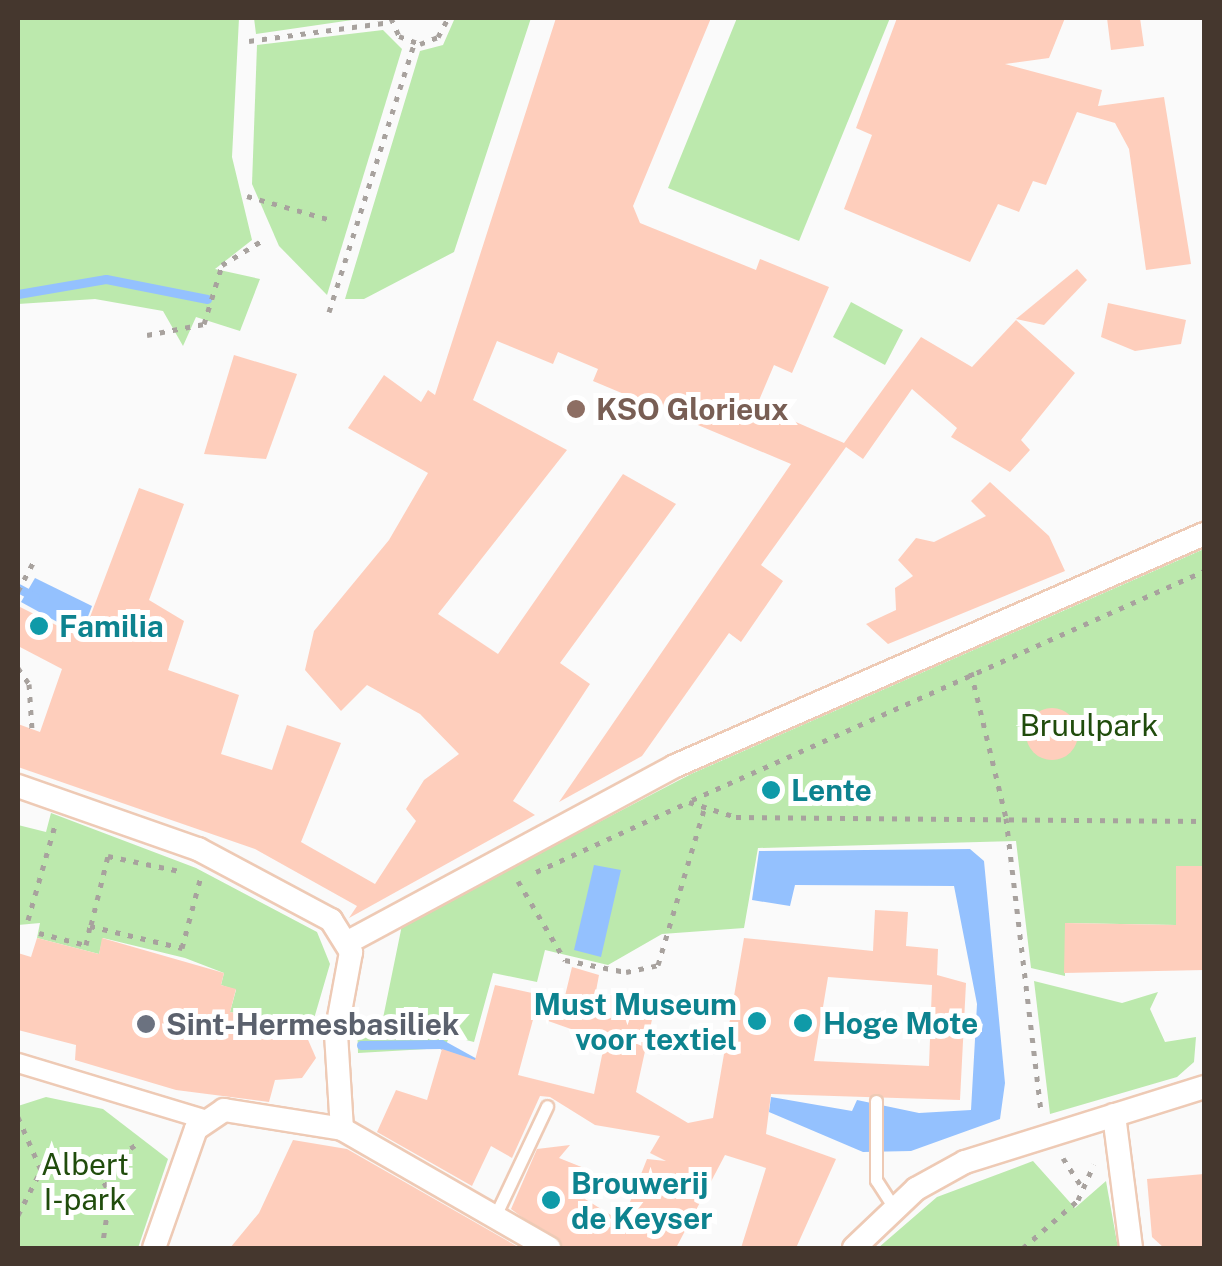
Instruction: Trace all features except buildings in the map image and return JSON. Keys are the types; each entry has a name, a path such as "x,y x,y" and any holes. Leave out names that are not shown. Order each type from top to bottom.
{"street":[{"path":"350,941 675,766 1204,534"},
{"path":"18,786 317,910 350,941"},
{"path":"342,1128 336,1034 350,941"},
{"path":"18,1063 202,1119 230,1110 342,1128 497,1212 550,1248"},
{"path":"854,1248 894,1208 966,1162 1204,1087"},
{"path":"1114,1115 1131,1248"},
{"path":"154,1248 202,1119"}],"lane":[{"path":"876,1101 876,1180 894,1208"},
{"path":"497,1212 547,1106"}],"path":[{"path":"414,44 438,37 448,18"},
{"path":"249,41 391,20 414,44"},
{"path":"330,312 414,44"},
{"path":"247,196 331,220"},
{"path":"147,335 204,324 222,265 263,240"},
{"path":"18,590 33,563"},
{"path":"502,889 971,672 1204,571"},
{"path":"18,668 29,684 32,729"},
{"path":"971,672 1006,818 1048,1136 1084,1190"},
{"path":"689,802 736,817 1204,821"},
{"path":"28,920 62,804"},
{"path":"518,881 565,960 626,972 658,965 705,806"},
{"path":"38,932 86,945 90,926 108,856 205,866 182,948 90,926"},
{"path":"1023,1248 1084,1190 1114,1115"},
{"path":"18,1118 41,1170"},
{"path":"41,1170 98,1170 140,1142"},
{"path":"18,1214 41,1170"},
{"path":"98,1170 110,1194 102,1248"}],"green space":[{"path":"18,18 239,18 232,157 252,240 215,269 260,279 240,331 196,317 183,346 163,311 95,299 18,304"},
{"path":"254,18 366,18 256,34"},
{"path":"531,18 454,252 364,299 345,299 420,51 443,45 454,20"},
{"path":"737,18 890,18 799,241 668,188"},
{"path":"383,30 402,49 327,295 279,246 252,184 257,45"},
{"path":"851,302 903,330 885,365 833,337"},
{"name":"Bruulpark","path":"1204,549 1204,866 1176,866 1176,925 1065,923 1065,976 1031,968 1016,841 758,848 744,928 662,934 608,965 545,950 537,982 493,973 474,1042 450,1036 444,1048 358,1053 357,1022 381,1028 402,925 691,774"},
{"path":"51,813 196,868 317,932 330,964 311,1029 230,1012 236,990 221,985 224,973 185,958 103,938 99,954 37,938 40,923 18,925 18,825 46,832"},
{"path":"1034,981 1122,1003 1158,992 1150,1009 1165,1042 1196,1037 1194,1062 1177,1077 1050,1114"},
{"name":"Albert I-park","path":"46,1097 103,1109 168,1159 138,1248 18,1248 18,1106"},
{"path":"1033,1161 1075,1208 1106,1181 1118,1248 878,1248 937,1197"}],"water":[{"path":"35,578 92,606 81,635 21,602"},
{"path":"970,849 984,861 1005,1083 1000,1119 911,1151 863,1152 769,1112 771,1097 852,1111 857,1100 919,1113 971,1110 977,1004 954,886 795,885 790,906 752,900 759,851"},
{"path":"594,865 621,870 601,957 574,950"}],"waterway":[{"path":"18,294 106,279 207,299"},
{"path":"18,588 35,597"},
{"path":"361,1045 441,1044 481,1066"}],"place":[{"name":"KSO Glorieux","path":"576,409"},
{"name":"Familia","path":"39,626"},
{"name":"Lente","path":"771,790"},
{"name":"Must Museum voor textiel","path":"757,1021"},
{"name":"Hoge Mote","path":"803,1023"},
{"name":"Sint-Hermesbasiliek","path":"146,1024"},
{"name":"Brouwerij de Keyser","path":"551,1200"}]}
